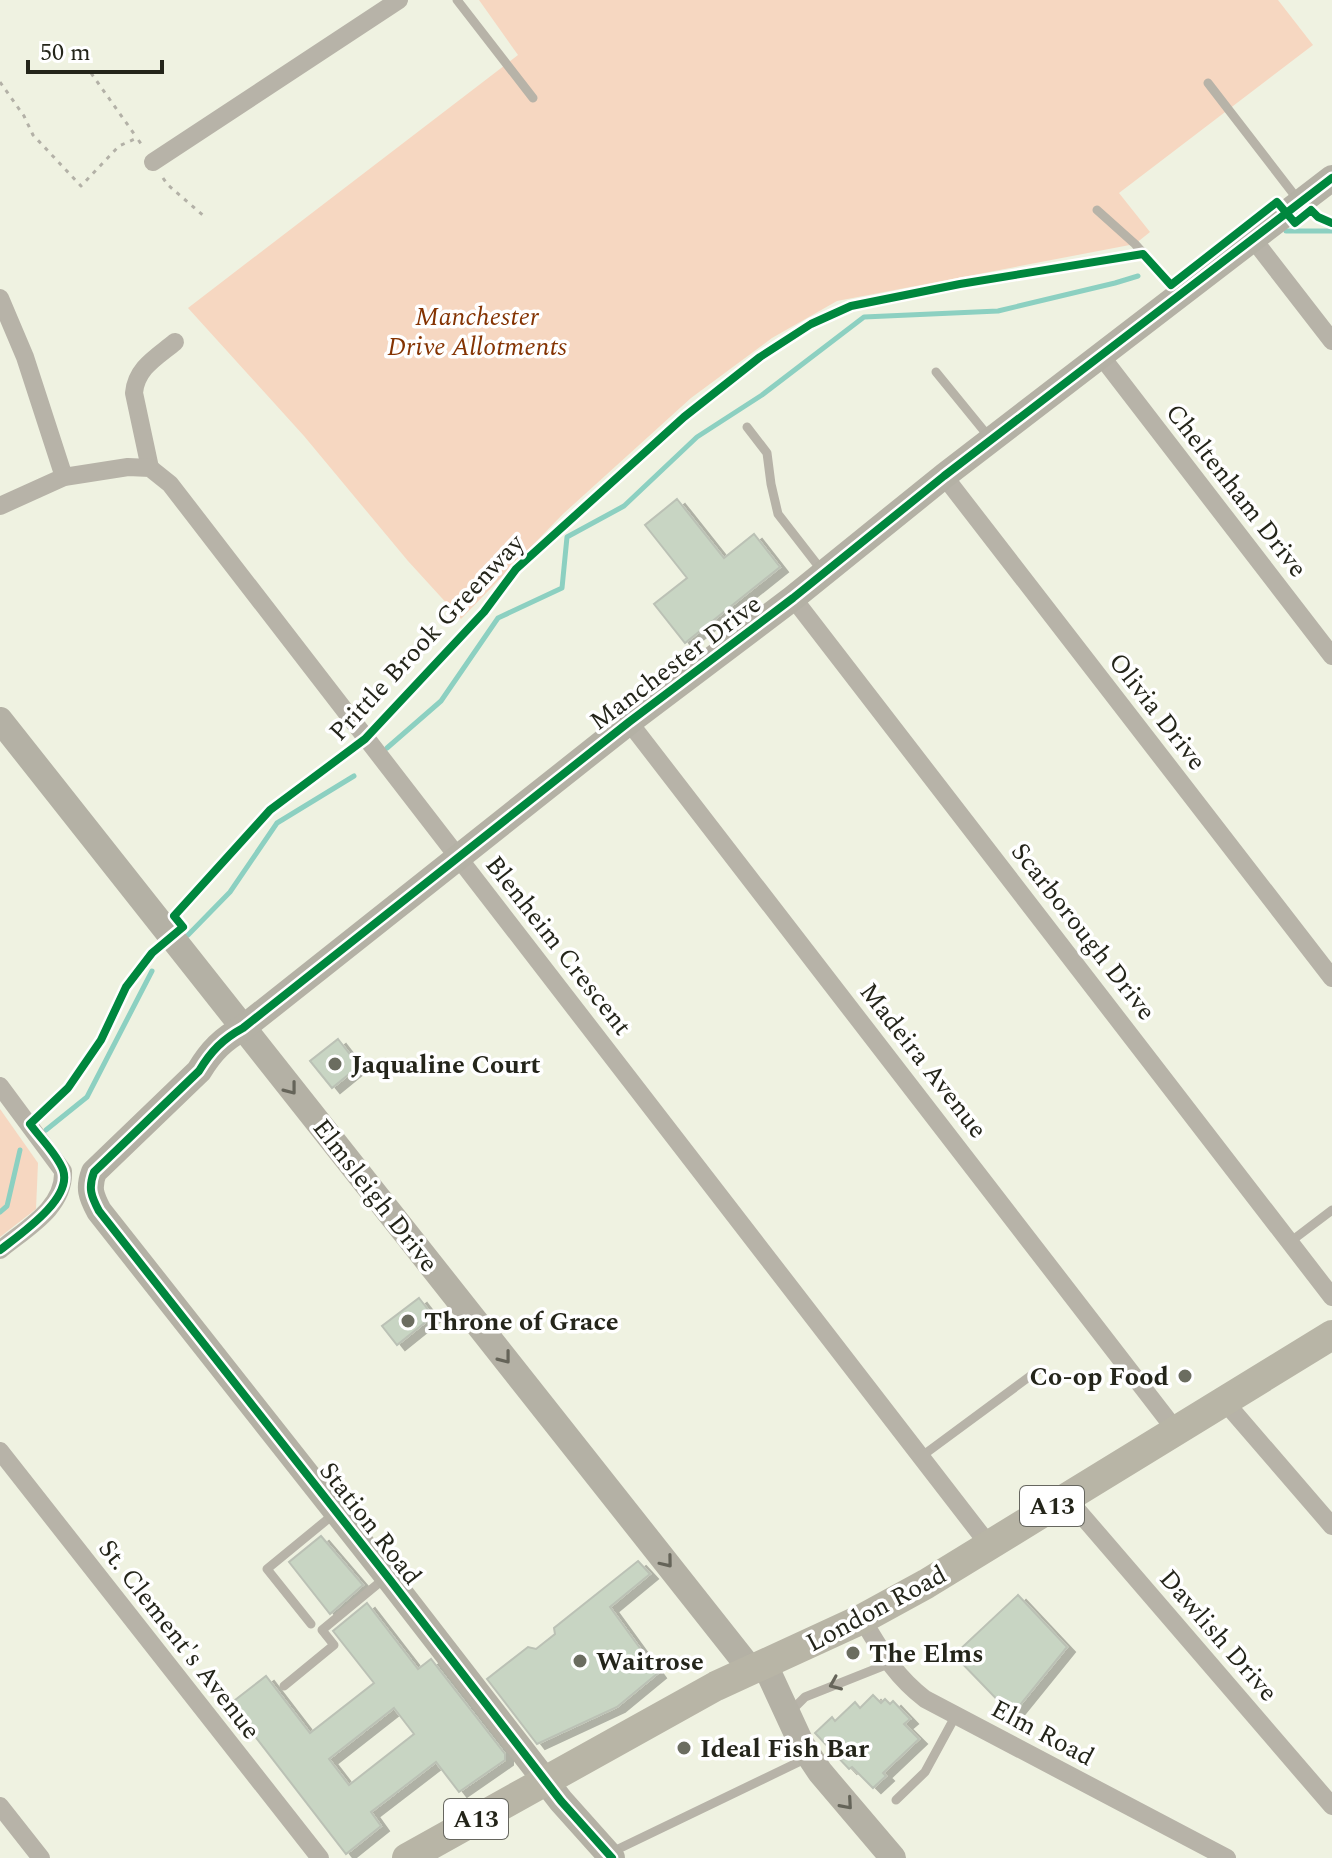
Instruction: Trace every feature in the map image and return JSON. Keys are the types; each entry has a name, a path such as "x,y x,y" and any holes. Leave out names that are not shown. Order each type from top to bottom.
{"main road":[{"name":"London Road","path":"407,1858 716,1686 862,1619 926,1584 1332,1335"}],"street":[{"path":"153,162 399,0"},
{"name":"Manchester Drive","path":"99,1211 91,1196 90,1184 94,1172 199,1071 210,1052 226,1037 243,1028 629,722 793,598 944,476 1332,178"},
{"path":"1253,239 1332,341"},
{"path":"0,298 25,357 64,477"},
{"path":"0,506 64,477 128,467 150,468 134,393 135,381 141,370 175,342"},
{"name":"Cheltenham Drive","path":"1101,356 1332,656"},
{"name":"Blenheim Crescent","path":"150,468 170,484 989,1545"},
{"name":"Olivia Drive","path":"944,476 1332,978"},
{"name":"Scarborough Drive","path":"793,598 1332,1297"},
{"name":"Elmsleigh Drive","path":"0,720 243,1028 758,1668 820,1772 893,1858"},
{"name":"Madeira Avenue","path":"629,722 1177,1432"},
{"path":"0,1086 53,1154 63,1171 64,1186 42,1215 0,1250"},
{"name":"Station Road","path":"99,1211 545,1780 610,1856"},
{"path":"1225,1402 1332,1526"},
{"name":"St. Clement's Avenue","path":"0,1451 320,1858"},
{"name":"Dawlish Drive","path":"1066,1497 1332,1806"},
{"name":"Elm Road","path":"862,1619 888,1664 905,1684 925,1699 1227,1858"},
{"path":"0,1806 41,1858"}],"lane":[{"path":"457,0 533,98"},
{"path":"1208,83 1300,203"},
{"path":"1097,210 1135,244 1180,295"},
{"path":"936,372 991,440"},
{"path":"747,427 767,453 778,514 823,572"},
{"path":"1290,1242 1332,1210"},
{"path":"922,1456 1037,1371"},
{"path":"311,1624 267,1569 337,1512"},
{"path":"284,1686 334,1645 322,1630 387,1576"},
{"path":"788,1715 805,1697 888,1664"},
{"path":"896,1800 925,1772 956,1715"},
{"path":"610,1856 810,1756"}],"path":[{"path":"91,73 168,185 205,217"},
{"path":"0,82 24,116 33,135 81,186 119,146 137,138"}],"green space":[{"name":"Manchester Drive Allotments","path":"479,0 1278,0 1313,45 1119,193 1150,232 1135,244 837,301 772,338 691,398 563,514 461,619 408,561 304,436 188,308 518,55"},
{"path":"0,1109 38,1163 36,1209 0,1237"}],"building":[{"path":"677,499 724,558 754,534 780,567 685,643 654,604 687,578 645,525"},
{"name":"Jaqualine Court","path":"338,1039 359,1066 332,1088 310,1061"},
{"name":"Throne of Grace","path":"419,1298 433,1316 397,1345 382,1326"},
{"path":"321,1536 363,1585 330,1614 289,1562"},
{"name":"Waitrose","path":"638,1561 650,1574 610,1607 658,1673 617,1707 537,1744 487,1679 528,1647 536,1649 555,1634 554,1628"},
{"path":"1018,1595 1067,1647 1012,1715 954,1655"},
{"path":"367,1603 418,1669 431,1659 505,1754 505,1760 459,1792 436,1762 371,1812 381,1826 346,1854 230,1704 266,1676 310,1733 374,1683 333,1631","holes":["394,1708 414,1734 349,1785 329,1759"]},
{"path":"873,1695 881,1703 885,1699 890,1704 893,1701 910,1719 904,1724 919,1739 883,1773 886,1776 873,1788 852,1767 849,1769 815,1733 832,1717 835,1721 855,1702 860,1708"}],"waterway":[{"path":"1286,231 1332,231"},
{"path":"387,748 441,701 498,618 562,588 567,537 624,506 697,437 762,395 864,317 998,311 1138,276"},
{"path":"188,935 230,892 277,823 354,776"},
{"path":"46,1130 87,1097 152,971"},
{"path":"0,1212 7,1206 20,1150"}],"cycle path":[{"path":"612,1858 561,1801 99,1211 91,1192 94,1172 199,1071 223,1041 629,722 793,598 944,476 1332,178"},
{"name":"Prittle Brook Greenway","path":"0,1250 42,1215 60,1193 64,1181 63,1170 53,1152 30,1124 68,1088 101,1040 126,987 152,953 183,927 174,916 270,810 365,739 484,612 516,569 684,417 760,357 811,324 851,306 960,284 1143,254 1171,285 1277,202 1295,223 1311,210 1332,223"}],"place":[{"name":"Jaqualine Court","path":"335,1064"},
{"name":"Throne of Grace","path":"408,1321"},
{"name":"Co-op Food","path":"1185,1376"},
{"name":"The Elms","path":"853,1653"},
{"name":"Waitrose","path":"580,1661"},
{"name":"Ideal Fish Bar","path":"684,1748"}]}
